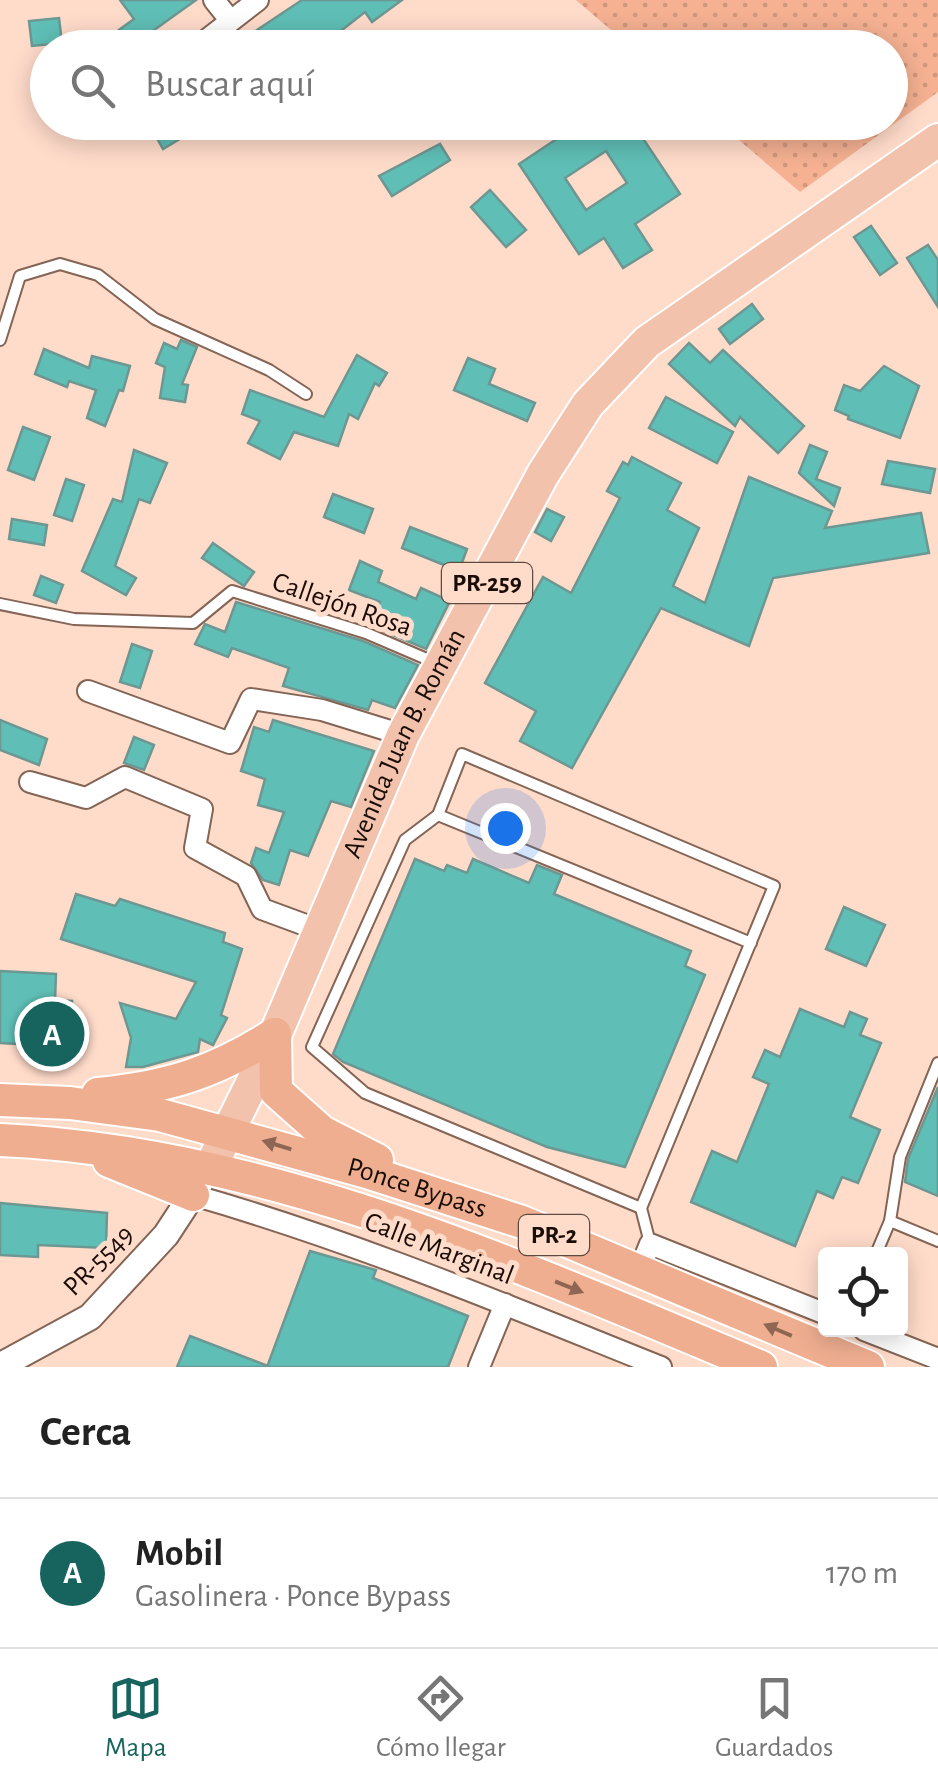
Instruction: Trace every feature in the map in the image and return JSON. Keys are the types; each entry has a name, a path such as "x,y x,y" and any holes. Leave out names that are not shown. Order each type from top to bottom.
{"highway":[{"path":"40,1101 139,1090 225,1066 276,1034"},
{"path":"276,1034 276,1091 322,1132 460,1202"},
{"name":"Ponce Bypass","path":"0,1100 160,1115 230,1131 644,1258 868,1367"},
{"name":"Ponce Bypass","path":"0,1140 63,1143 211,1166 500,1259 760,1367"},
{"path":"63,1143 193,1195"}],"main road":[{"name":"Avenida Juan B. Román","path":"211,1166 276,1034 403,735 542,474 588,404 647,342 938,140"}],"street":[{"path":"214,0 230,20"},
{"path":"218,30 258,0"},
{"path":"88,691 230,743 250,699 322,710 403,735"},
{"path":"30,782 86,798 125,777 202,810 195,848 246,876 262,909 319,930"},
{"name":"PR-5549","path":"0,1366 90,1317 166,1235 211,1166"},
{"name":"Calle Marginal","path":"193,1195 296,1224 661,1367"},
{"path":"644,1258 818,1312"},
{"path":"479,1367 505,1304"},
{"path":"882,1337 938,1358"}],"lane":[{"path":"0,340 20,276 60,264 98,275 155,319 269,370 306,394"},
{"name":"Callejón Rosa","path":"0,604 74,619 193,623 232,591 366,632 442,666"},
{"path":"641,1208 365,1093 312,1047 405,840 438,815 462,754 774,886 641,1208 644,1258"},
{"path":"438,815 751,943"},
{"path":"879,1247 890,1221 900,1158 938,1063"},
{"path":"890,1221 938,1240"}],"shaded area":[{"path":"576,0 938,0 938,92 908,114 908,30 611,30"},
{"path":"739,140 872,140 800,192"}],"building":[{"path":"120,0 196,0 154,30 119,30 134,19"},
{"path":"302,0 402,0 372,22 365,12 342,30 257,30"},
{"path":"59,18 60,30 30,30 29,21"},
{"path":"158,140 178,140 163,149"},
{"path":"555,140 644,140 680,194 635,224 652,250 623,268 604,238 579,254 519,164","holes":["606,151 627,183 586,210 565,178"]},
{"path":"440,144 450,160 392,196 379,176"},
{"path":"490,190 526,230 506,247 471,207"},
{"path":"871,226 897,263 880,275 854,237"},
{"path":"928,245 938,260 938,307 907,258"},
{"path":"752,304 763,319 730,344 719,329"},
{"path":"181,340 197,347 182,384 188,385 185,402 160,398 165,367 156,363 164,343 177,349"},
{"path":"689,343 710,363 723,350 804,426 778,453 740,417 735,426 669,364"},
{"path":"44,349 89,368 92,356 130,366 123,391 119,390 105,426 87,418 96,390 69,381 67,387 35,374"},
{"path":"357,355 387,373 379,386 375,383 358,419 349,414 338,446 294,432 280,459 248,443 260,421 242,414 250,390 324,417"},
{"path":"468,358 495,369 489,384 535,403 527,421 454,390"},
{"path":"884,366 919,386 900,438 848,419 849,416 835,410 844,385 860,391"},
{"path":"666,397 733,432 717,463 649,428"},
{"path":"23,427 50,437 34,480 8,470"},
{"path":"810,445 827,452 816,479 840,488 834,506 799,473"},
{"path":"134,450 167,463 150,503 139,499 115,566 136,578 126,595 82,571 113,499 122,502"},
{"path":"632,457 681,483 667,510 699,528 673,586 705,603 749,477 832,511 825,528 921,513 929,553 773,578 749,646 661,608 572,768 520,741 536,711 485,683 543,577 571,593 620,498 607,491 623,462 628,465"},
{"path":"888,461 935,469 930,493 882,484"},
{"path":"66,479 84,485 72,521 54,515"},
{"path":"333,494 373,509 364,533 324,517"},
{"path":"547,509 564,517 551,541 535,532"},
{"path":"12,519 47,525 44,545 9,539"},
{"path":"410,527 467,549 459,571 402,548"},
{"path":"213,543 254,572 244,586 202,558"},
{"path":"360,561 382,571 378,582 416,599 421,588 450,601 426,649 369,625 380,602 349,590"},
{"path":"41,576 63,585 56,603 34,595"},
{"path":"236,602 363,641 418,665 395,708 372,700 368,710 283,686 289,668 232,648 228,657 195,644 205,624 225,632"},
{"path":"132,644 152,651 140,688 120,682"},
{"path":"0,720 47,739 39,765 0,750"},
{"path":"273,720 374,751 351,807 331,801 308,856 290,850 279,885 263,880 251,863 256,848 269,853 284,812 258,805 265,779 241,771 254,727 269,732"},
{"path":"134,737 154,745 144,770 124,763"},
{"path":"415,859 444,871 447,865 467,873 473,859 529,883 537,865 562,875 554,894 691,951 685,966 705,975 625,1167 547,1147 343,1062 333,1054"},
{"path":"76,894 115,906 120,899 225,933 223,942 242,949 221,1015 227,1018 213,1045 200,1039 198,1052 143,1067 126,1067 131,1038 120,1003 176,1019 196,982 61,939"},
{"path":"844,907 885,925 866,966 826,949"},
{"path":"0,971 56,974 55,1000 72,1001 70,1047 0,1043"},
{"path":"800,1009 844,1027 850,1012 867,1019 860,1035 881,1043 850,1117 880,1130 858,1183 842,1177 833,1198 817,1191 795,1246 691,1202 712,1151 737,1162 769,1084 753,1077 765,1050 780,1057"},
{"path":"938,1087 938,1196 905,1182 908,1159"},
{"path":"0,1203 107,1213 106,1248 38,1245 38,1257 0,1255"},
{"path":"310,1251 376,1270 373,1278 468,1316 448,1367 267,1367"},
{"path":"190,1336 268,1366 177,1367"}],"place":[{"name":"Mobil","path":"52,1034"}]}
